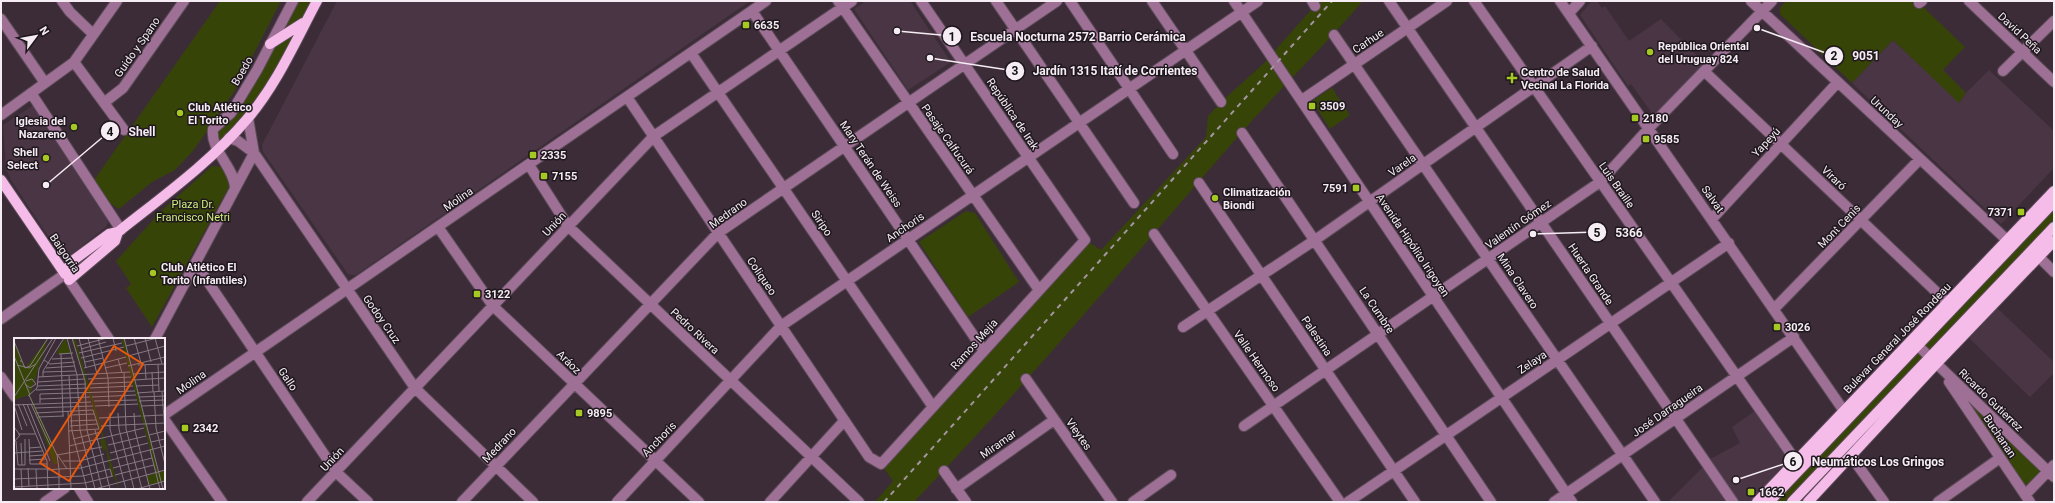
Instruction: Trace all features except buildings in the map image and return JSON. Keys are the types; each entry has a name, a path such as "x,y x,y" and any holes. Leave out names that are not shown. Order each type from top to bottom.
{"main road":[{"path":"67,277 115,241 120,231 189,175 248,118 269,88 317,1"},
{"path":"270,44 297,28 307,20"},
{"name":"Baigorria","path":"1,180 67,277"},
{"name":"Bulevar General José Rondeau","path":"1769,502 1915,343 1948,303 2054,191"},
{"name":"Bulevar General José Rondeau","path":"1757,502 1844,411 1915,343 2054,202"},
{"path":"1987,262 2031,226"},
{"path":"1808,502 1873,434 1934,361 2054,227"},
{"path":"1792,502 2054,241"},
{"path":"1818,476 1873,434"}],"street":[{"path":"62,1 70,12 93,34"},
{"path":"1,115 74,62 117,1"},
{"name":"Guido y Spano","path":"106,102 123,88 184,1"},
{"name":"Boedo","path":"235,188 234,179 217,149 212,136 213,129 230,113 293,1"},
{"name":"Molina","path":"165,415 766,1"},
{"name":"Unión","path":"308,502 654,136 779,51 840,4 852,1"},
{"name":"República de Irak","path":"921,1 1085,240"},
{"path":"996,1 1134,203"},
{"name":"Medrano","path":"462,502 718,233 1057,1"},
{"path":"1070,1 1174,154"},
{"path":"1152,1 1221,102"},
{"name":"Avenida Hipólito Irigoyen","path":"1234,1 1569,498"},
{"path":"1242,12 1258,1"},
{"name":"Huerta Grande","path":"1389,1 1733,502"},
{"name":"Carhue","path":"1302,100 1447,1"},
{"name":"Luis Braille","path":"1474,1 1796,461"},
{"name":"Salvat","path":"1560,1 1844,411"},
{"path":"1569,13 1580,1"},
{"name":"Urunday","path":"1751,1 2006,240"},
{"name":"Valentín Gómez","path":"1244,426 1600,182 1649,128 1772,1"},
{"name":"David Peña","path":"1969,1 2054,82"},
{"name":"Pasaje Calfucurá","path":"840,4 1039,290"},
{"name":"Mary Terán de Weiss","path":"752,11 984,351"},
{"name":"Anchoris","path":"617,502 781,326 1242,12"},
{"path":"1,19 45,83"},
{"path":"2003,71 2054,21"},
{"name":"Mina Clavero","path":"1334,35 1655,502"},
{"name":"Varela","path":"1183,327 1315,240 1592,46"},
{"name":"Siripo","path":"691,53 933,407"},
{"path":"74,62 106,102 124,130"},
{"name":"Viraró","path":"1704,71 1948,303"},
{"name":"Yapeyú","path":"1712,219 1838,82"},
{"path":"31,93 120,231"},
{"name":"Coliqueo","path":"627,97 844,421 869,457 881,464"},
{"path":"156,338 254,153 248,118"},
{"name":"La Cumbre","path":"1242,132 1491,502"},
{"name":"Godoy Cruz","path":"229,138 238,141 254,153 415,388 533,502"},
{"name":"Mont Cenis","path":"1774,309 1920,159"},
{"name":"Pedro Rivera","path":"529,165 568,226 859,502"},
{"name":"Palestina","path":"1199,184 1415,502"},
{"name":"Aráoz","path":"438,227 493,306 699,502"},
{"name":"Valle Hermoso","path":"1154,234 1340,502"},
{"name":"Ramos Mejía","path":"881,464 1085,240"},
{"name":"Zelaya","path":"1348,502 1728,243"},
{"path":"2039,257 2054,272"},
{"name":"Gallo","path":"196,264 336,472 368,502"},
{"path":"1,319 67,277"},
{"name":"Baigorria","path":"67,277 108,338"},
{"name":"José Darragueira","path":"1554,502 1569,498 1623,455 1794,337"},
{"name":"Ricardo Gutierrez","path":"1915,343 1934,361 1957,388 2052,471"},
{"path":"1,378 14,396"},
{"name":"Vieytes","path":"1026,379 1112,502"},
{"name":"Buchanan","path":"1957,388 2000,458 2028,499"},
{"path":"165,420 222,502"},
{"name":"Miramar","path":"956,489 1054,420"},
{"path":"770,502 812,458 844,421"},
{"path":"1852,456 1884,502"},
{"path":"1938,502 2000,458"},
{"path":"944,471 966,502"},
{"path":"2028,499 2052,471"},
{"path":"1133,502 1171,475"},
{"path":"45,502 64,489"},
{"path":"80,489 88,502"}],"shaded area":[{"path":"337,1 750,1 356,275 352,275 348,274 263,152 262,145"},
{"path":"866,1 910,1 951,62 908,90 854,9"},
{"name":"República Oriental del Uruguay 824","path":"1592,1 1597,1 1602,8 1605,6 1629,41 1661,19 1705,64 1654,116 1631,84 1628,86 1580,15"},
{"path":"1893,40 1959,102 1989,70 2054,131 2054,168 2001,224 1852,83"},
{"path":"34,105 107,215 108,222 106,227 69,256 65,257 60,254 11,180 6,168 3,125"},
{"path":"1996,307 2054,362 2054,373 2030,397 1968,337"},
{"path":"1759,408 1819,491 1808,502 1668,502 1712,458 1740,443 1732,427"}],"green space":[{"path":"220,1 281,1 234,92 193,151 175,170 152,182 119,209 110,203 94,180"},
{"path":"293,1 317,1 269,88 217,149 213,129 221,121"},
{"path":"1319,1 1363,1 1241,133 1039,366 914,502 875,502 893,481 881,464 1085,240 1101,250 1206,137 1208,116 1221,102 1262,65"},
{"path":"1786,1 1917,1 1965,47 1943,70 1966,93 1959,103 1893,40 1852,83 1780,14 1780,8"},
{"path":"1332,88 1350,115 1330,129 1312,101"},
{"name":"Club Atlético El Torito (Infantiles)","path":"212,166 221,167 228,175 229,187 152,327 126,288 131,284 116,261 161,211"},
{"path":"2054,191 2054,241 1808,502 1757,502"},
{"path":"966,211 975,213 1019,282 968,317 919,242"},
{"path":"1966,399 2045,471 2026,492"}],"railway":[{"path":"884,502 1332,1"}],"place":[{"name":"6635","path":"746,25"},
{"name":"9051","path":"1757,28"},
{"name":"Escuela Nocturna 2572 Barrio Cerámica","path":"897,31"},
{"name":"República Oriental del Uruguay 824","path":"1650,52"},
{"name":"Jardín 1315 Itatí de Corrientes","path":"930,58"},
{"name":"Centro de Salud Vecinal La Florida","path":"1512,78"},
{"name":"3509","path":"1312,106"},
{"name":"Club Atlético El Torito","path":"180,113"},
{"name":"2180","path":"1635,118"},
{"name":"Iglesia del Nazareno","path":"74,127"},
{"name":"9585","path":"1646,139"},
{"name":"2335","path":"533,155"},
{"name":"Shell Select","path":"46,158"},
{"name":"7155","path":"544,176"},
{"name":"Shell","path":"46,185"},
{"name":"7591","path":"1356,188"},
{"name":"Climatización Biondi","path":"1215,198"},
{"name":"7371","path":"2021,212"},
{"name":"5366","path":"1533,234"},
{"name":"Club Atlético El Torito (Infantiles)","path":"153,273"},
{"name":"3122","path":"477,294"},
{"name":"3026","path":"1777,327"},
{"name":"9895","path":"579,413"},
{"name":"2342","path":"185,428"},
{"name":"Neumáticos Los Gringos","path":"1736,480"},
{"name":"1662","path":"1751,492"}],"park label":[{"name":"Plaza Dr. Francisco Netri","path":"193,210"}]}
